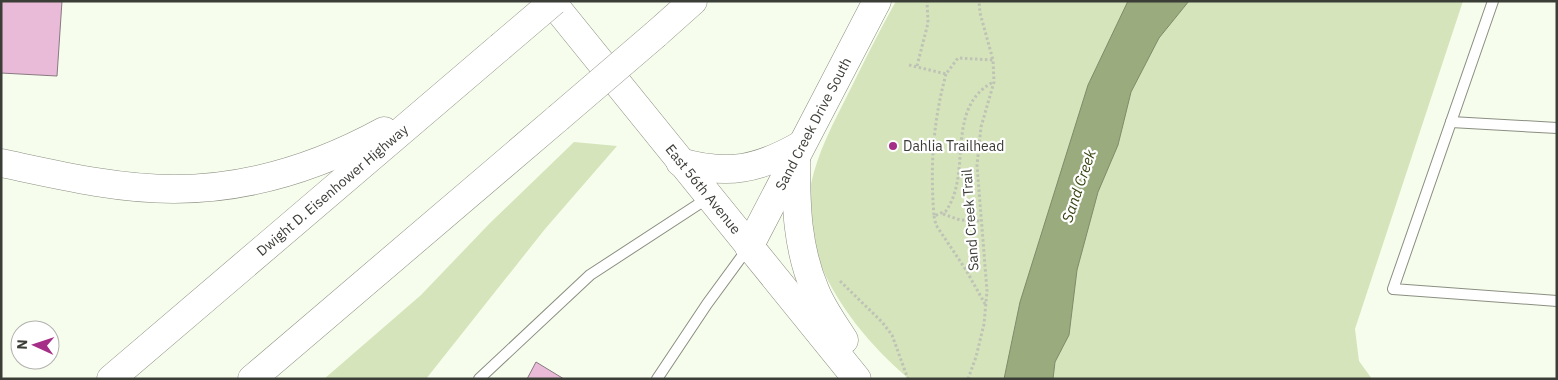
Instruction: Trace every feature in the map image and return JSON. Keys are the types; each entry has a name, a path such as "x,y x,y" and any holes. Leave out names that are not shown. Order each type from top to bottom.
{"main road":[{"name":"Dwight D. Eisenhower Highway","path":"111,379 436,103 552,1"},
{"name":"East 56th Avenue","path":"552,1 709,198 857,379"},
{"path":"252,379 693,1"},
{"name":"Sand Creek Drive South","path":"749,247 877,1"},
{"path":"1,163 117,185 173,189 232,184 282,174 318,162 348,150 436,103"},
{"path":"680,162 718,170 734,170 776,160 799,150 795,187 798,234 809,273 824,309 868,379"}],"lane":[{"path":"1493,1 1393,289 1557,300"},
{"path":"1451,122 1557,128"},
{"path":"479,379 590,275 709,198"},
{"path":"657,379 706,304 749,247"}],"path":[{"path":"917,66 928,23 927,1"},
{"name":"Sand Creek Trail","path":"968,379 976,357 984,324 987,290 977,165 981,128 994,82 994,60 980,13 979,1"},
{"path":"985,304 966,270 936,225 934,216 932,152 938,102 946,74 958,58 994,60"},
{"path":"909,65 946,74"},
{"path":"943,214 952,204 956,192 960,144 966,114 982,88 994,82"},
{"path":"934,216 943,214 960,220 981,221"},
{"path":"836,276 882,322 892,335 908,379"}],"shaded area":[{"path":"896,1 1128,1 1088,85 1020,302 1004,379 909,379 869,340 851,317 834,292 821,266 813,239 809,212 811,184 818,160 838,114"},
{"path":"1189,1 1463,1 1355,329 1359,361 1372,379 1053,379 1055,362 1069,335 1077,270 1098,192 1118,145 1131,92 1159,38"},
{"path":"574,142 617,146 545,229 426,379 324,379 421,295 490,223"}],"water":[{"name":"Sand Creek","path":"1128,1 1189,1 1159,38 1131,92 1118,145 1098,192 1077,270 1069,335 1055,362 1053,379 1004,379 1020,302 1088,85"}],"building":[{"path":"1,1 62,1 57,76 1,73"},
{"path":"536,362 564,379 527,379"}],"place":[{"name":"Dahlia Trailhead","path":"893,146"}]}
